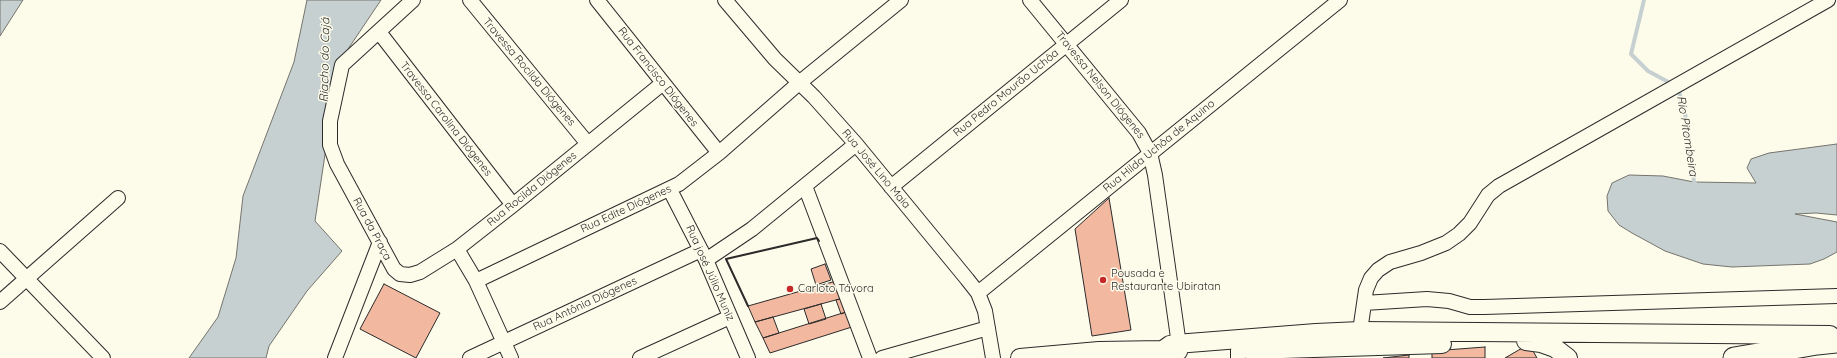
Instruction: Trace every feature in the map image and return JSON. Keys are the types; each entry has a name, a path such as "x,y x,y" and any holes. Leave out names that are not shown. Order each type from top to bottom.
{"highway":[{"path":"1734,358 1837,342"}],"main road":[{"path":"1174,349 1238,354 1293,348 1338,346 1360,332 1837,335"},
{"path":"1525,340 1539,350 1544,358"},
{"path":"1020,358 1174,349 1487,343 1525,340 1541,343 1555,348 1568,358"}],"street":[{"name":"Rua da Praça","path":"394,269 331,152 330,121 342,65 380,32 413,0"},
{"name":"Travessa Rocilda Diógenes","path":"470,0 588,144"},
{"name":"Rua Francisco Diógenes","path":"597,0 719,153"},
{"name":"Rua José Lino Maia","path":"725,0 775,59 818,102 856,144 978,293 985,311 993,358"},
{"name":"Rua Edite Diógenes","path":"476,281 544,247 670,190 719,153 799,84 901,0"},
{"name":"Travessa Nelson Diógenes","path":"1030,0 1139,133 1150,153 1155,175 1174,349"},
{"name":"Rua Pedro Mourão Uchôa","path":"891,187 1121,0"},
{"name":"Rua Hilda Uchôa de Aquino","path":"978,293 1340,0"},
{"path":"1360,332 1368,284 1378,270 1390,262 1421,253 1446,243 1459,234 1470,223 1488,196 1499,186 1828,0"},
{"name":"Travessa Carolina Diógenes","path":"380,32 514,205"},
{"name":"Rua Rocilda Diógenes","path":"394,269 404,275 420,272 457,248 514,205 663,83"},
{"name":"Rua Antônia Diógenes","path":"470,358 703,255 752,229 856,144"},
{"path":"805,186 870,358"},
{"name":"Rua josé Júlio Muniz","path":"670,190 703,255 748,358"},
{"path":"0,302 118,198"},
{"path":"335,358 380,242"},
{"path":"457,248 476,281 511,358"},
{"path":"0,251 103,358"},
{"path":"1364,303 1427,299 1449,301 1470,307 1837,296"},
{"path":"640,358 730,317"},
{"path":"882,358 988,328"},
{"path":"1293,348 1309,358"}],"water":[{"path":"0,0 23,0 0,36"},
{"name":"Riacho do Cajá","path":"307,0 381,0 342,58 326,148 315,221 342,251 307,291 269,346 266,358 189,358 218,317 236,258 243,196 294,62"},
{"path":"1837,144 1837,215 1816,213 1795,214 1837,222 1837,252 1810,264 1732,267 1703,264 1665,251 1632,233 1619,225 1608,211 1607,196 1612,183 1629,175 1663,176 1694,182 1756,183 1747,168 1751,159 1769,153"}],"building":[{"name":"Pousada e Restaurante Ubiratan","path":"1109,198 1131,330 1092,336 1075,229"},
{"path":"825,264 831,280 816,285 811,269"},
{"path":"836,281 843,298 755,322 748,306"},
{"path":"384,284 440,313 416,358 360,329"},
{"path":"843,298 849,311 841,314 836,300"},
{"path":"821,304 826,319 809,324 804,309"},
{"path":"849,311 855,326 770,353 763,338"},
{"path":"773,317 779,333 763,338 755,322"},
{"path":"1529,344 1537,358 1505,358"},
{"path":"1485,347 1485,358 1432,358 1432,351"},
{"path":"1409,355 1409,358 1383,358"}],"waterway":[{"name":"Rio Pitombeira","path":"1644,0 1631,54 1648,71 1672,84"},
{"name":"Rio Pitombeira","path":"1678,88 1685,113 1694,182 1697,186"}],"wall":[{"path":"748,306 726,259 817,238 819,241"}],"place":[{"name":"Pousada e Restaurante Ubiratan","path":"1103,280"},
{"name":"Carloto Távora","path":"790,289"}]}
